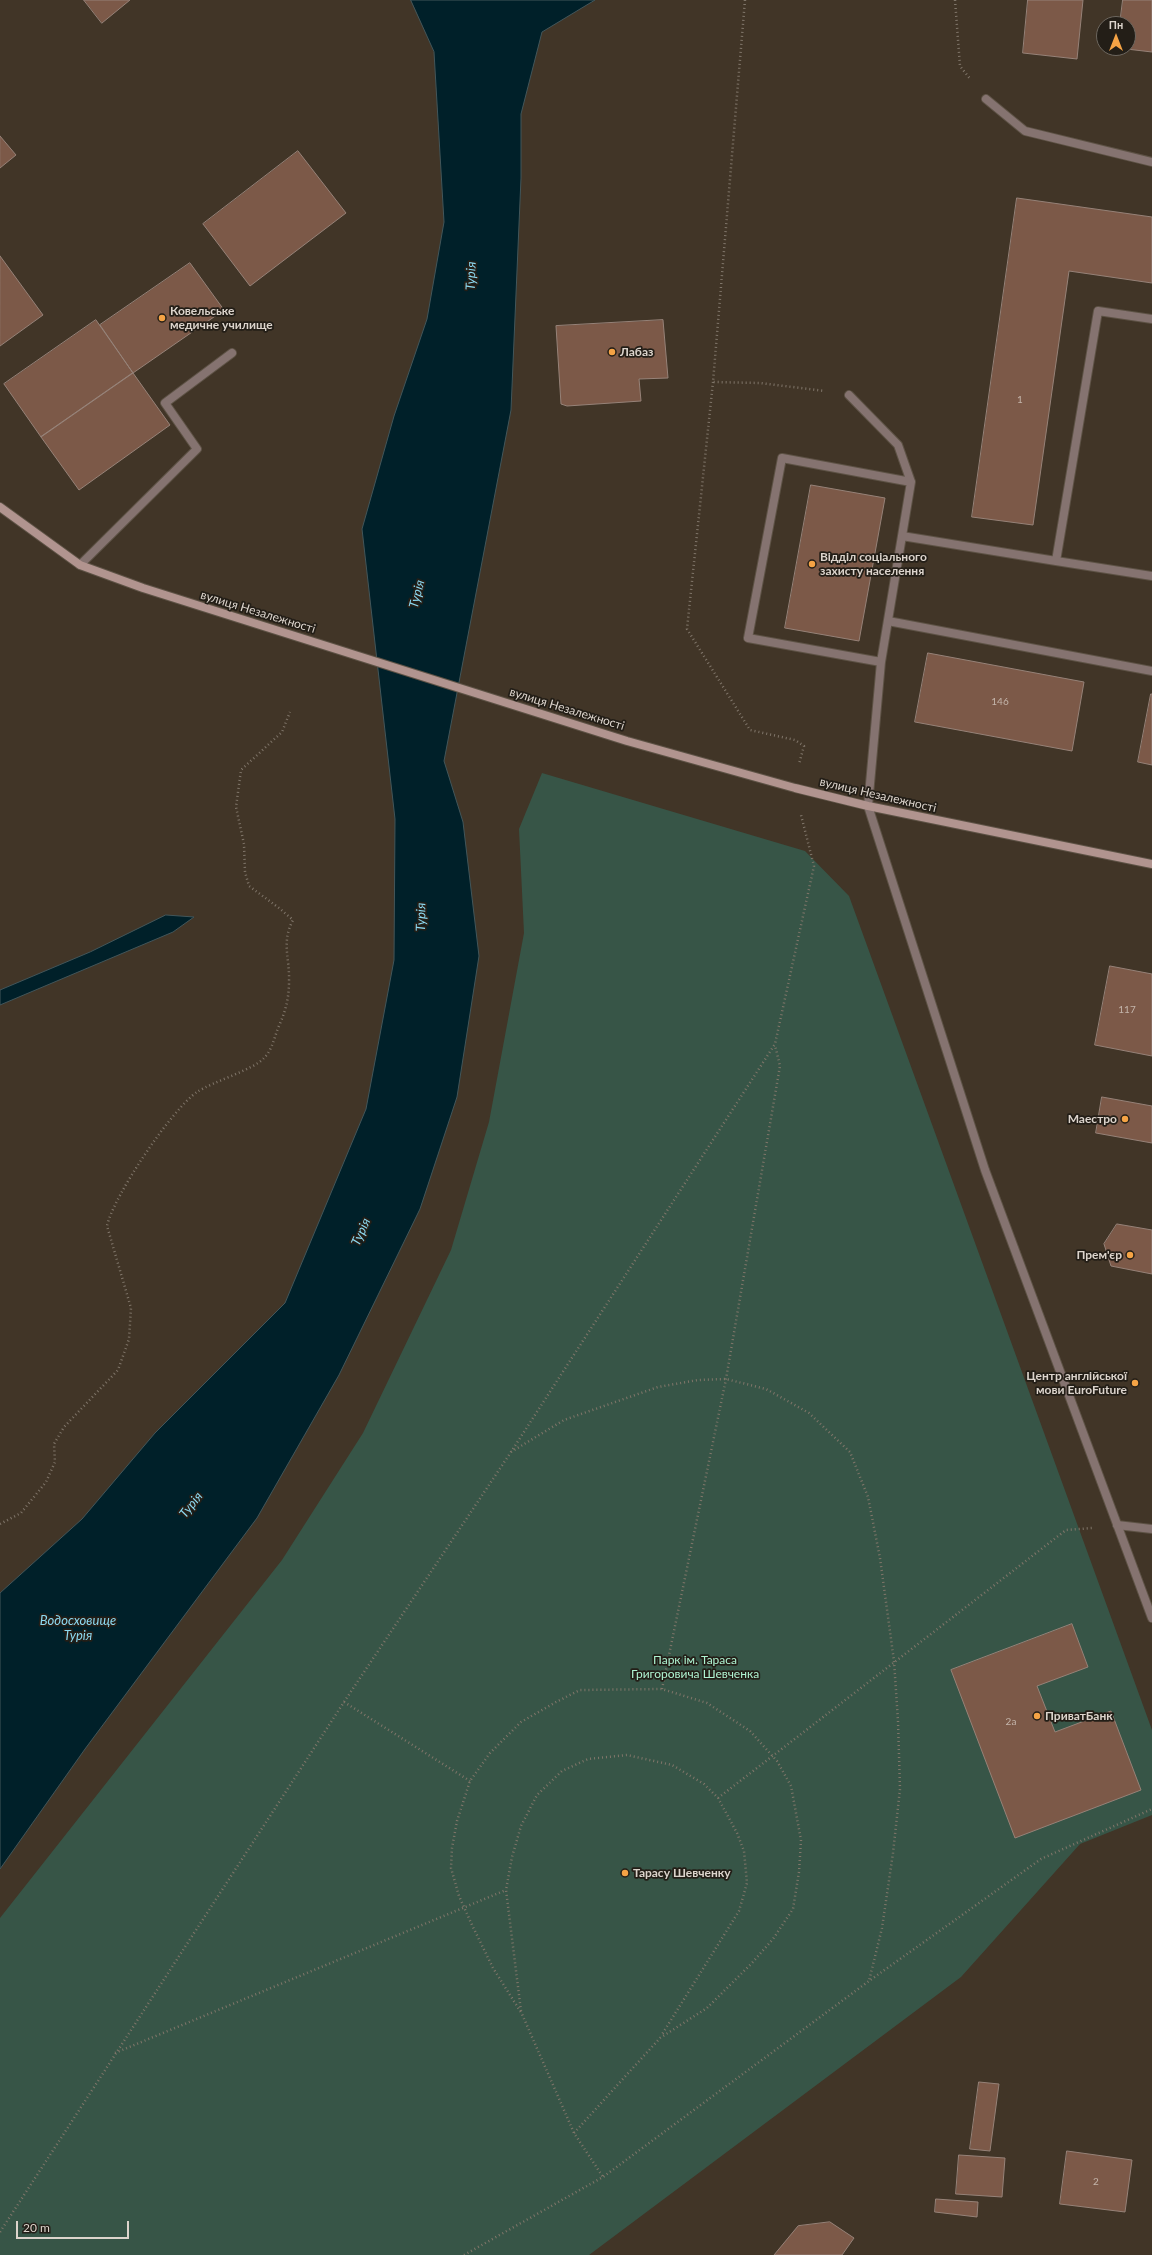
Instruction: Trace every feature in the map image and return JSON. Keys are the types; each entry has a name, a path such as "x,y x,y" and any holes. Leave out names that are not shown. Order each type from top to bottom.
{"main road":[{"name":"вулиця Незалежності","path":"0,507 80,565 143,588 627,741 796,788 868,806 1152,864"}],"street":[{"path":"986,99 1025,131 1152,162"},
{"path":"1056,561 1098,311 1152,319"},
{"path":"80,565 197,449 165,403 232,353"},
{"path":"849,394 898,445 911,482 881,662 868,806 985,1170 1152,1618"},
{"path":"881,662 748,638 782,458 911,482"},
{"path":"902,536 1152,576"},
{"path":"888,621 1152,671"},
{"path":"1117,1525 1152,1529"}],"path":[{"path":"0,2232 344,1702 511,1452 775,1044 814,866 796,788 804,746 796,740 750,730 687,630 713,382 745,0"},
{"path":"955,0 960,66 986,99"},
{"path":"713,382 760,383 849,394"},
{"path":"0,1524 21,1513 46,1482 55,1462 54,1444 64,1427 118,1370 129,1339 131,1308 107,1226 109,1215 124,1187 149,1148 196,1092 264,1059 272,1047 287,1010 289,958 285,939 293,920 280,908 249,886 245,872 244,844 236,807 241,770 282,732 290,712"},
{"path":"662,1688 726,1380 780,1066 775,1044"},
{"path":"511,1452 564,1420 658,1387 698,1380 726,1380 766,1389 809,1413 850,1452 868,1497 880,1558 894,1662 900,1789 882,1928 869,1981"},
{"path":"718,1798 1066,1530 1117,1525"},
{"path":"603,2177 574,2133 522,2014 493,1968 463,1906 452,1868 452,1848 457,1821 470,1782 490,1753 521,1722 580,1690 662,1688 707,1703 750,1731 771,1756 791,1786 801,1840 799,1872 793,1909 773,1939 707,2008 660,2038"},
{"path":"344,1702 470,1782"},
{"path":"522,2014 506,1890 512,1857 521,1826 538,1795 562,1771 574,1765 588,1760 627,1755 672,1764 704,1784 718,1798 740,1839 744,1851 747,1883 739,1912 660,2038 574,2133"},
{"path":"464,2255 603,2177 869,1981 1041,1859 1152,1809"},
{"path":"115,2054 463,1906 506,1890"}],"green space":[{"name":"Парк ім. Тараса Григоровича Шевченка","path":"542,773 805,851 849,896 1152,1730 1152,1815 1080,1844 961,1977 589,2255 0,2255 0,1918 282,1560 363,1433 451,1250 489,1122 524,933 519,829"}],"water":[{"name":"Водосховище Турія","path":"411,0 595,0 542,32 521,114 521,178 511,410 444,761 463,822 479,956 457,1097 420,1209 339,1375 257,1518 85,1749 0,1869 0,1593 82,1519 155,1433 285,1303 366,1109 394,960 395,819 362,529 394,416 427,319 444,222 434,52"},
{"path":"166,915 194,917 173,932 0,1005 0,990 90,952"}],"building":[{"path":"84,0 130,0 102,23"},
{"path":"1028,0 1083,0 1077,59 1023,53"},
{"path":"1123,0 1152,0 1152,52 1136,50 1136,16 1121,16"},
{"path":"0,136 16,155 0,168"},
{"path":"298,151 346,213 250,286 203,224"},
{"path":"1017,198 1152,217 1152,283 1069,271 1033,525 972,517"},
{"path":"0,256 43,315 0,346"},
{"name":"Ковельське медичне училище","path":"190,263 224,310 133,373 100,325"},
{"path":"96,320 133,373 41,437 4,384"},
{"name":"Лабаз","path":"663,320 668,378 639,379 641,401 567,406 561,404 556,326"},
{"path":"133,373 170,425 79,490 41,437"},
{"path":"811,485 885,498 859,641 785,628"},
{"path":"928,653 1084,682 1072,751 915,722"},
{"path":"1152,694 1152,765 1138,762"},
{"path":"1110,966 1152,974 1152,1056 1095,1045"},
{"name":"Маестро","path":"1102,1097 1152,1106 1152,1143 1096,1133"},
{"name":"Прем'єр","path":"1117,1224 1152,1230 1152,1274 1111,1266 1104,1244"},
{"path":"1072,1624 1088,1667 1037,1686 1055,1732 1111,1711 1141,1790 1015,1838 951,1670"},
{"path":"979,2082 999,2084 990,2151 970,2149"},
{"path":"1067,2151 1132,2160 1125,2212 1060,2204"},
{"path":"959,2155 1005,2158 1002,2197 956,2194"},
{"path":"936,2199 978,2202 977,2217 935,2212"},
{"path":"830,2222 854,2238 842,2255 774,2255 798,2226"}],"place":[{"name":"Ковельське медичне училище","path":"162,318"},
{"name":"Лабаз","path":"612,352"},
{"name":"Відділ соціального захисту населення","path":"812,564"},
{"name":"Маестро","path":"1125,1119"},
{"name":"Прем'єр","path":"1130,1255"},
{"name":"Центр англійської мови EuroFuture","path":"1135,1383"},
{"name":"ПриватБанк","path":"1037,1716"},
{"name":"Тарасу Шевченку","path":"625,1873"}],"water label":[{"name":"Турія","path":"471,276"},
{"name":"Турія","path":"417,594"},
{"name":"Турія","path":"421,917"},
{"name":"Турія","path":"361,1232"},
{"name":"Турія","path":"191,1505"}]}
